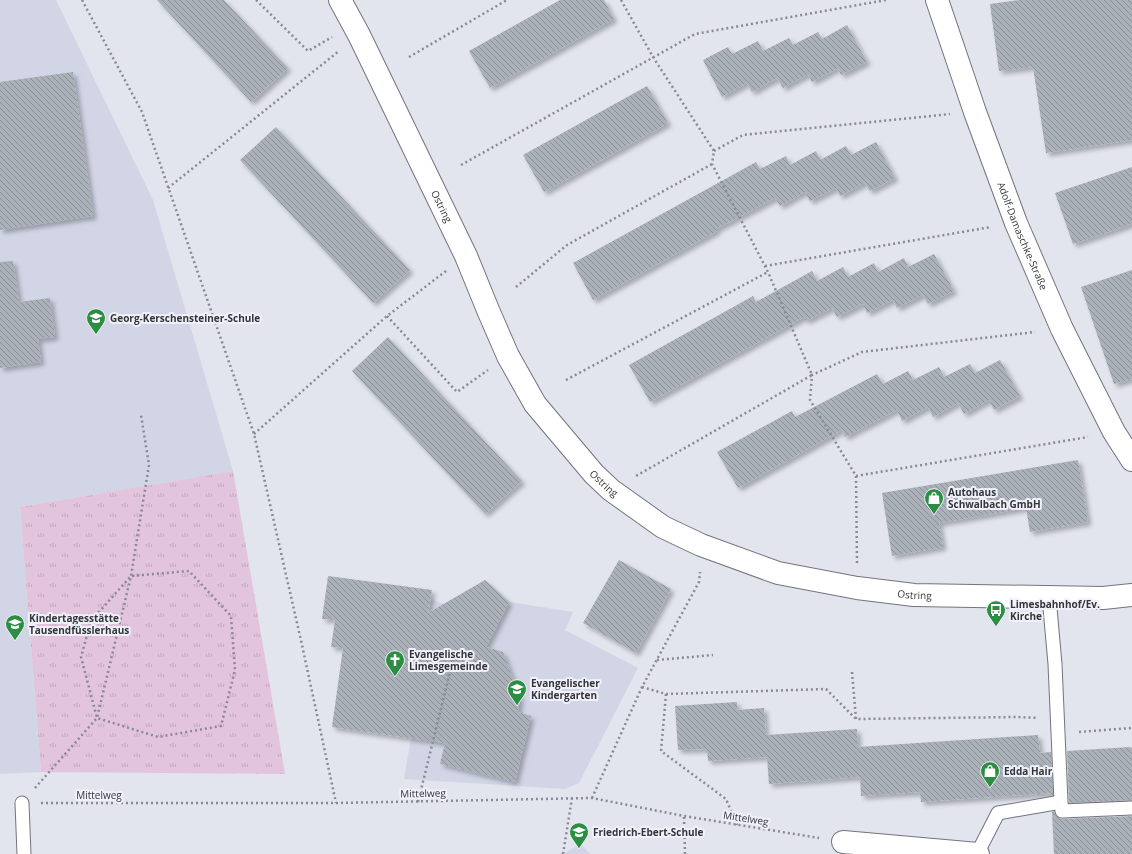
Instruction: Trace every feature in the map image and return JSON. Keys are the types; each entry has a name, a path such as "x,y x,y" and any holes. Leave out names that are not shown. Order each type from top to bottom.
{"street":[{"name":"Ostring","path":"340,0 356,29 466,256 508,356 535,404 594,474 611,490 663,527 702,544 778,573 857,588 914,595 1103,598 1132,595"},
{"name":"Adolf-Damaschke-Straße","path":"937,0 975,112 1016,223 1062,329 1114,432 1132,460"},
{"path":"843,842 978,854"}],"lane":[{"path":"1049,597 1055,664 1062,811 1132,808"},
{"path":"978,854 998,814 1061,802"},
{"path":"22,803 24,854"}],"path":[{"path":"82,0 142,112 254,434 336,802"},
{"path":"256,0 308,51 356,29"},
{"path":"409,57 507,0"},
{"path":"621,0 653,57 714,152 712,164 768,272 812,375 810,400 856,476 857,588"},
{"path":"461,165 695,34 886,0"},
{"path":"168,188 356,29"},
{"path":"714,152 743,134 975,112"},
{"path":"516,287 567,245 712,164"},
{"path":"765,266 1016,223"},
{"path":"254,434 387,316 466,256"},
{"path":"566,380 768,272"},
{"path":"387,316 457,392 508,356"},
{"path":"611,490 812,375 862,352 1062,329"},
{"path":"22,803 97,718 131,576 149,465 140,415"},
{"path":"856,476 1114,432"},
{"path":"592,798 642,687 699,582 702,544"},
{"path":"189,570 230,616 235,670 221,726 158,737 97,718 81,657 91,622 131,576 189,570"},
{"path":"656,660 713,655"},
{"path":"418,802 453,660"},
{"path":"852,672 856,720"},
{"path":"642,687 666,694 826,688 856,720 1018,717 1058,718 1076,732 1132,728"},
{"path":"666,694 661,751 726,798 737,825"},
{"path":"563,854 572,798"},
{"name":"Mittelweg","path":"22,803 418,802 592,798 684,816 843,842"},
{"path":"684,816 685,854"}],"shaded area":[{"name":"Georg-Kerschensteiner-Schule","path":"0,0 56,0 153,200 233,471 20,507 41,772 0,774"},
{"name":"Evangelischer Kindergarten","path":"485,580 510,602 573,612 565,630 638,668 579,783 565,789 404,779 431,599 444,604"},
{"name":"Friedrich-Ebert-Schule","path":"581,844 590,854 563,854"}],"green space":[{"path":"233,471 285,774 41,772 20,507"}],"building":[{"path":"157,0 224,0 288,68 251,102"},
{"path":"560,0 604,0 614,19 490,88 469,51"},
{"path":"1019,0 1132,0 1132,140 1046,153 1033,67 999,71 990,4"},
{"path":"847,25 867,62 841,75 838,68 812,82 808,74 783,88 777,78 752,92 747,83 722,97 703,60 728,47 732,54 758,41 763,51 789,38 793,45 818,32 822,39"},
{"path":"73,72 93,216 0,230 0,82"},
{"path":"647,86 668,123 544,192 523,155"},
{"path":"276,127 410,270 373,303 240,160"},
{"path":"876,142 895,178 870,191 865,183 840,196 836,188 810,201 805,192 780,206 775,198 716,229 717,231 593,300 573,263 756,162 760,169 786,156 790,165 816,151 820,160 846,146 851,155"},
{"path":"1132,167 1132,224 1073,244 1055,193"},
{"path":"934,254 954,291 928,304 923,295 897,308 893,300 867,313 863,304 837,317 832,308 806,321 804,317 650,402 629,365 753,296 756,302 812,271 817,281 843,267 848,277 874,263 878,272 904,258 908,267"},
{"path":"13,261 19,302 50,298 55,337 38,339 41,362 0,368 0,262"},
{"path":"1132,270 1132,379 1114,384 1081,287"},
{"path":"388,337 522,481 485,514 352,371"},
{"path":"1000,360 1020,396 994,410 989,400 964,414 958,403 933,417 928,407 902,421 897,410 845,437 842,430 738,488 717,452 792,411 795,417 877,374 883,384 908,371 913,380 939,367 944,377 970,364 975,373"},
{"name":"Autohaus Schwalbach GmbH","path":"1078,460 1088,522 1030,532 1026,508 939,523 943,547 892,556 882,493"},
{"path":"619,560 671,589 636,653 583,623"},
{"path":"328,576 432,590 428,613 485,580 509,602 486,647 503,652 520,698 518,712 531,716 515,782 440,764 445,743 332,727 343,648 331,647 335,620 322,619"},
{"path":"737,702 737,710 764,708 766,735 857,729 858,747 1038,735 1040,753 1051,752 1053,795 1051,796 1051,793 921,802 920,792 861,796 860,777 769,784 767,757 708,761 707,749 678,750 675,706"},
{"path":"1132,748 1132,800 1069,803 1067,751"},
{"path":"1054,811 1056,816 1062,819 1132,816 1132,854 1054,854 1052,812"}],"place":[{"name":"Georg-Kerschensteiner-Schule","path":"96,335"},
{"name":"Autohaus Schwalbach GmbH","path":"934,515"},
{"name":"Limesbahnhof/Ev. Kirche","path":"996,627"},
{"name":"Kindertagesstätte Tausendfüsslerhaus","path":"15,641"},
{"name":"Evangelische Limesgemeinde","path":"395,677"},
{"name":"Evangelischer Kindergarten","path":"517,706"},
{"name":"Edda Hair","path":"990,788"},
{"name":"Friedrich-Ebert-Schule","path":"579,849"}]}
